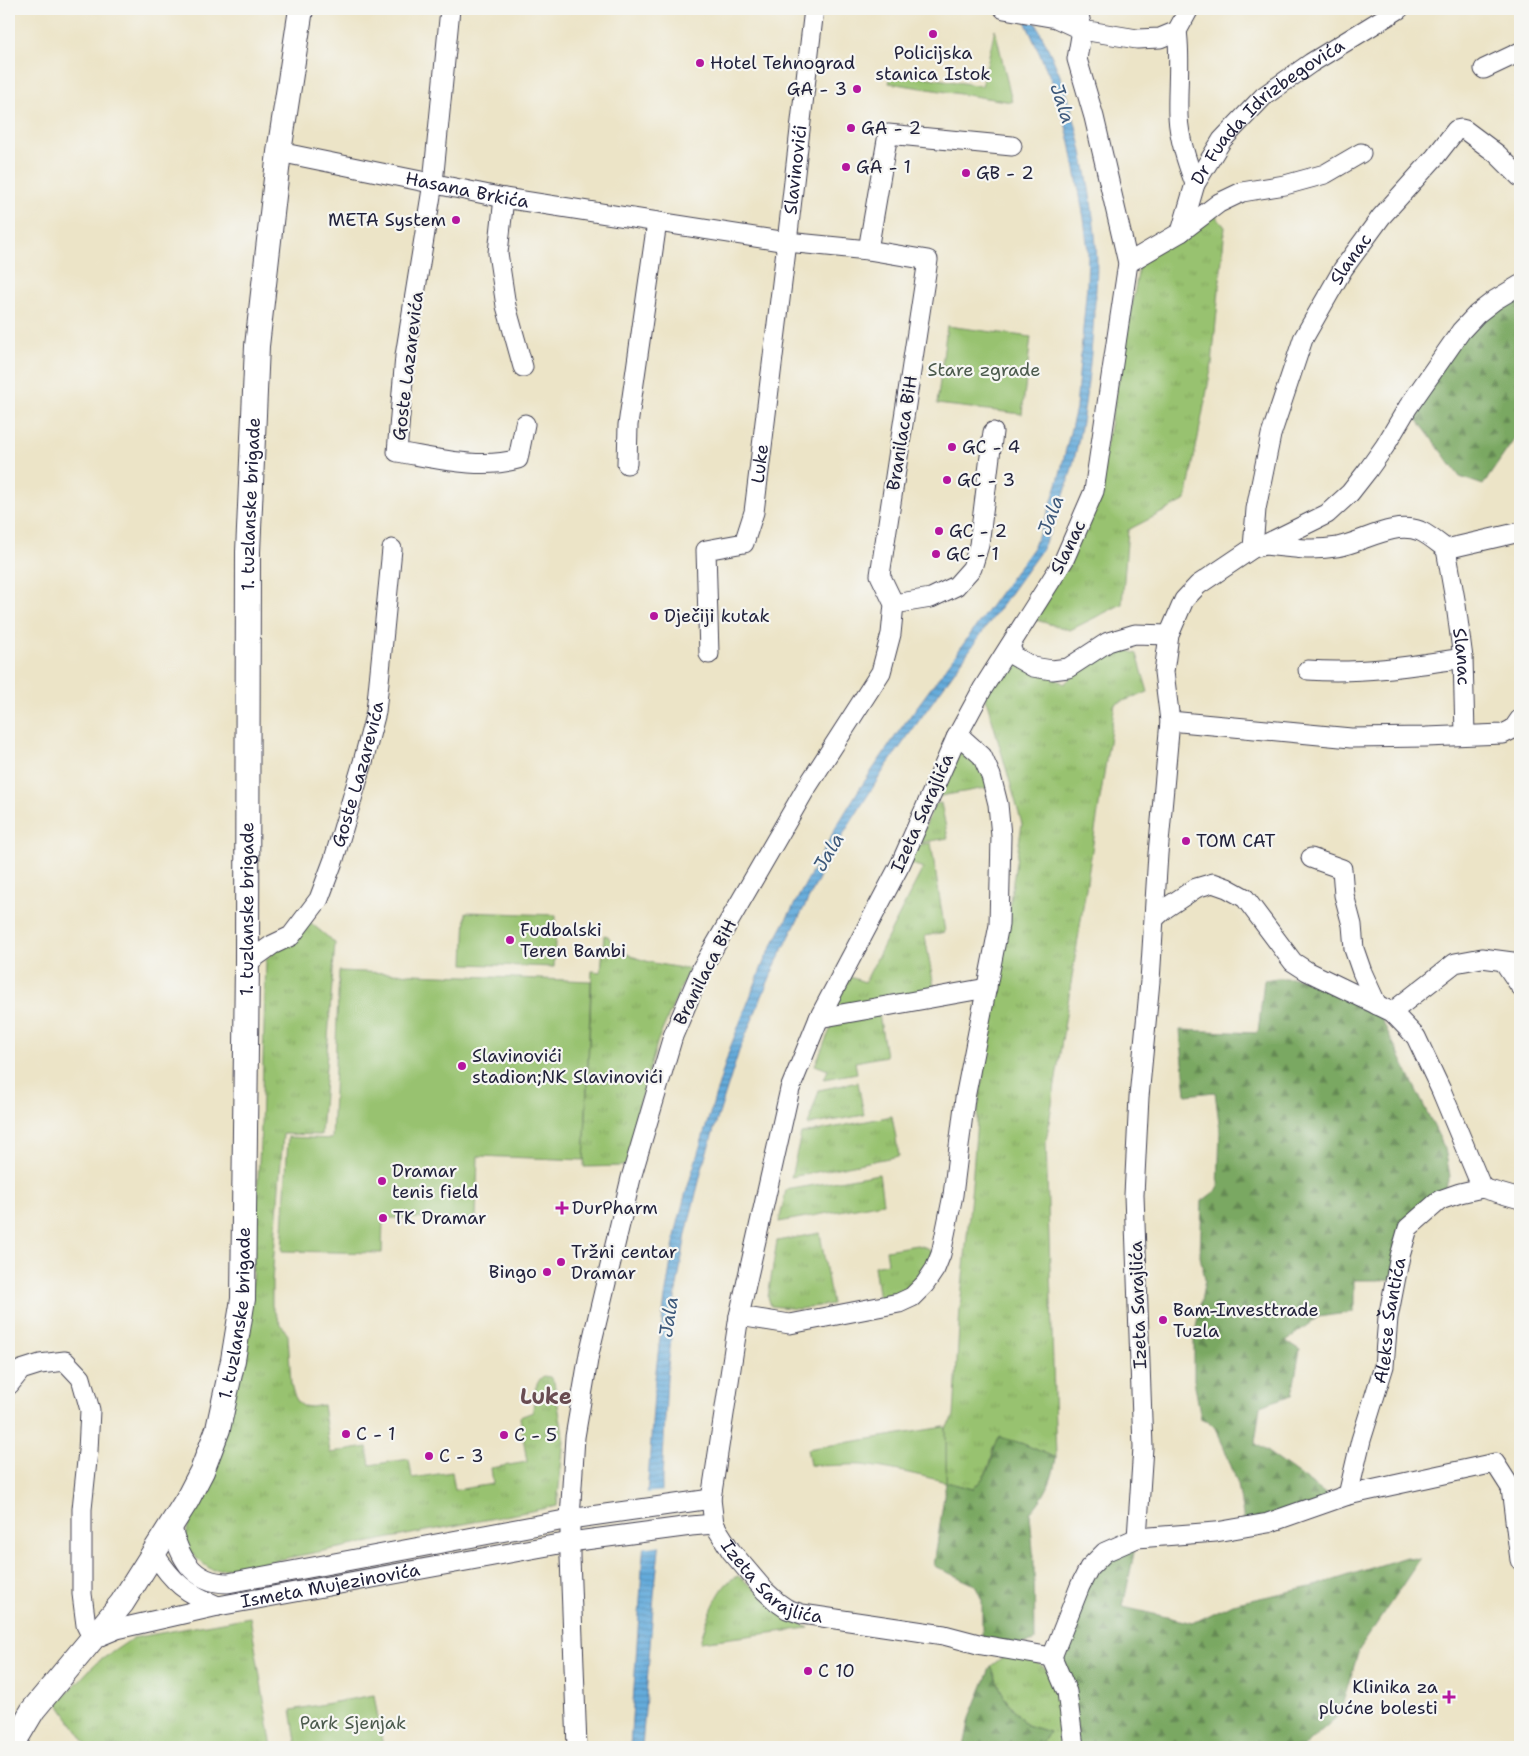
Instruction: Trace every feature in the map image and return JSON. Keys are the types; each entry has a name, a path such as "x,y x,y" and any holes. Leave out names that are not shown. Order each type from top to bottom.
{"main road":[{"name":"1. tuzlanske brigade","path":"11,1747 33,1710 122,1603 202,1471 218,1429 234,1360 243,1299 249,542 257,346 279,152 301,9"}],"street":[{"path":"433,183 450,9"},
{"name":"Slavinovići","path":"788,242 814,9"},
{"path":"1004,9 1056,18 1082,30 1136,39 1160,38 1177,31 1189,9"},
{"path":"1078,9 1082,30"},
{"name":"Dr Fuada Idrizbegovića","path":"1195,184 1222,140 1264,96 1310,63 1399,9"},
{"name":"Slanac","path":"956,738 983,688 1064,560 1094,491 1128,263 1094,118 1077,59 1082,30"},
{"name":"Dr Fuada Idrizbegovića","path":"1177,31 1180,48 1178,117 1184,150 1195,184"},
{"path":"1484,69 1520,52"},
{"name":"Slanac","path":"1258,546 1256,509 1271,434 1302,339 1343,269 1359,246 1380,217 1429,164 1456,130 1465,130 1497,154 1520,177"},
{"path":"868,250 888,134 1012,146"},
{"name":"Hasana Brkića","path":"279,152 504,198 788,242 868,250 928,260"},
{"path":"1128,263 1181,232 1219,203 1242,192 1285,185 1325,174 1361,153"},
{"name":"Goste Lazarevića","path":"433,183 406,356 398,452 461,462 505,463 518,459 526,424"},
{"path":"1181,232 1195,184"},
{"path":"504,198 498,253 506,306 523,367"},
{"path":"627,464 628,425 657,222"},
{"name":"Luke","path":"708,654 706,550 744,543 754,512 788,242"},
{"name":"Branilaca BiH","path":"570,1542 575,1437 588,1354 631,1178 673,1036 702,968 805,790 881,672 891,634 894,604 880,574 928,260"},
{"path":"1520,285 1495,300 1461,331 1408,407 1380,454 1350,493 1327,514 1258,546 1198,585 1184,600 1169,635 1164,672 1170,721 1351,738 1426,738 1465,734 1503,734 1513,729 1520,719"},
{"path":"894,604 931,598 956,586 972,568 978,545 993,432"},
{"path":"1258,546 1321,549 1340,546 1372,534 1404,528 1421,532 1446,549 1520,532"},
{"name":"Goste Lazarevića","path":"247,963 272,945 291,936 319,899 334,859 376,712 392,549"},
{"name":"Slanac","path":"1446,549 1463,658 1465,734"},
{"path":"1010,646 1014,656 1033,667 1052,670 1068,668 1108,642 1135,634 1169,635"},
{"path":"1308,670 1336,672 1385,670 1463,658"},
{"name":"Izeta Sarajlića","path":"1137,1538 1143,1448 1134,1195 1139,1097 1170,721"},
{"name":"Izeta Sarajlića","path":"739,1316 790,1324 886,1307 912,1297 930,1278 941,1254 951,1206 965,1098 999,925 1001,836 998,804 991,776 982,756 963,739 956,738 901,863 819,1018 790,1090 739,1316 711,1499 714,1524 730,1551 764,1591 787,1609 802,1614 944,1635 992,1647 1052,1657"},
{"path":"1311,858 1342,869 1344,895 1352,925 1354,949 1362,972 1385,1009 1416,1037 1482,1188 1520,1199"},
{"path":"1155,918 1166,908 1196,888 1213,882 1245,898 1294,962 1307,971 1385,1009"},
{"path":"1385,1009 1455,963 1482,958 1512,962 1520,986"},
{"path":"819,1018 987,988"},
{"name":"Alekse Šantića","path":"1348,1495 1361,1440 1384,1366 1388,1318 1400,1256 1408,1228 1440,1200 1482,1188"},
{"path":"9,1385 21,1370 40,1364 65,1361 81,1378 90,1410 82,1509 82,1594 86,1625 93,1639"},
{"path":"1074,1747 1067,1692 1052,1657 1089,1568 1105,1552 1137,1538 1216,1532 1268,1523 1348,1495 1495,1464 1511,1488 1520,1560"},
{"name":"Ismeta Mujezinovića","path":"171,1524 182,1556 189,1566 198,1575 207,1580 215,1583 228,1583 570,1519 711,1499"},
{"name":"Ismeta Mujezinovića","path":"93,1639 117,1629 218,1606 570,1542 714,1524"},
{"path":"570,1542 577,1747"},
{"path":"154,1553 167,1574 182,1588 194,1596 218,1606"}],"green space":[{"path":"995,29 1012,102 889,83 892,72 982,86"},
{"path":"1213,213 1225,227 1212,364 1186,500 1128,530 1122,604 1070,630 1029,618 1100,480 1141,256"},
{"path":"1520,285 1520,431 1483,485 1460,477 1408,407 1461,331"},
{"name":"Stare zgrade","path":"947,326 1031,337 1022,414 937,404"},
{"path":"1108,642 1137,654 1148,692 1115,704 1046,1142 1056,1458 1021,1443 994,1446 988,1469 973,1489 946,1482 946,1428 954,1416 960,1308 978,1107 1022,824 983,688 1010,646 1064,684"},
{"path":"960,741 992,787 935,797"},
{"path":"941,803 948,838 919,843 934,804"},
{"path":"931,843 945,932 925,936 935,992 838,1006 837,1001 850,977 865,982 923,868 907,862 915,845"},
{"name":"Fudbalski Teren Bambi","path":"466,912 556,915 554,967 464,964"},
{"path":"306,919 335,943 321,1135 283,1134 272,1281 272,1306 288,1335 291,1384 294,1395 303,1406 323,1405 330,1453 367,1447 370,1465 409,1459 412,1478 452,1472 455,1490 493,1484 491,1468 527,1462 520,1417 533,1412 537,1384 543,1376 550,1377 554,1382 564,1440 557,1506 235,1568 212,1570 193,1555 186,1542 186,1534 197,1504 251,1297 261,1127 266,960"},
{"path":"604,935 608,936 622,951 633,956 656,963 689,969 658,1040 633,1127 642,1127 627,1164 623,1166 584,1167 592,971 601,972"},
{"name":"Slavinovići stadion;NK Slavinovići","path":"339,971 591,981 584,1160 478,1156 476,1219 383,1218 382,1253 282,1251 288,1137 332,1139"},
{"path":"1298,978 1379,1014 1445,1149 1450,1176 1440,1200 1408,1228 1395,1280 1354,1280 1354,1312 1318,1317 1286,1341 1300,1350 1292,1395 1260,1406 1255,1443 1334,1500 1245,1527 1238,1485 1215,1428 1208,1421 1201,1419 1194,1380 1194,1338 1205,1280 1200,1256 1202,1201 1218,1189 1220,1130 1215,1092 1186,1095 1180,1030 1258,1033 1264,980"},
{"path":"879,1014 886,1056 855,1062 857,1073 824,1079 828,1070 815,1065 833,1023"},
{"path":"858,1082 864,1115 808,1125 819,1090"},
{"path":"892,1116 899,1156 791,1177 801,1134"},
{"path":"879,1174 883,1203 779,1222 786,1190"},
{"path":"820,1233 832,1304 799,1309 771,1306 768,1297 777,1241"},
{"path":"917,1245 927,1248 932,1252 928,1270 905,1292 879,1300 874,1266 888,1263 886,1250"},
{"path":"946,1428 946,1482 872,1466 810,1465 807,1449"},
{"path":"1000,1437 1021,1443 1056,1458 1048,1488 1030,1513 1034,1563 1035,1641 1022,1644 982,1645 982,1600 975,1585 934,1566 946,1482 973,1489 988,1470"},
{"path":"1137,1538 1123,1607 1193,1623 1232,1604 1315,1586 1406,1557 1420,1559 1359,1650 1339,1715 1303,1747 1074,1747 1052,1657 1089,1568"},
{"path":"738,1576 809,1628 700,1642 709,1615 724,1586"},
{"path":"250,1617 272,1747 88,1747 58,1703 95,1664 133,1638"},
{"path":"1004,1656 1029,1658 1052,1672 1074,1747 1040,1747 1049,1732 1026,1725 1004,1697 991,1666"},
{"path":"991,1666 1004,1697 1026,1725 1049,1732 1040,1747 964,1747 970,1717"},
{"name":"Park Sjenjak","path":"374,1695 383,1747 297,1747 291,1710"}],"water":[{"name":"Jala","path":"1025,21 1036,23 1065,89 1081,146 1089,186 1097,254 1097,271 1089,374 1080,434 1065,493 1042,549 885,768 846,830 823,870 776,963 739,1051 704,1161 686,1234 675,1298 667,1378 662,1523 654,1595 642,1747 630,1747 655,1379 665,1298 676,1231 684,1199 730,1048 765,959 835,829 858,791 899,731 1034,546 1049,510 1059,478 1076,408 1087,284 1088,251 1084,218 1070,142 1058,95"}],"pier":[{"path":"665,1491 665,1523 662,1545 641,1548 645,1493"}],"place":[{"name":"Policijska stanica Istok","path":"933,34"},
{"name":"Hotel Tehnograd","path":"700,63"},
{"name":"GA - 3","path":"857,89"},
{"name":"GA - 2","path":"851,128"},
{"name":"GA - 1","path":"846,167"},
{"name":"GB - 2","path":"966,173"},
{"name":"META System","path":"456,220"},
{"name":"GC - 4","path":"952,447"},
{"name":"GC - 3","path":"947,480"},
{"name":"GC - 2","path":"939,531"},
{"name":"GC - 1","path":"936,554"},
{"name":"Dječiji kutak","path":"654,616"},
{"name":"TOM CAT","path":"1186,841"},
{"name":"Fudbalski Teren Bambi","path":"510,940"},
{"name":"Slavinovići stadion;NK Slavinovići","path":"462,1066"},
{"name":"Dramar tenis field","path":"382,1181"},
{"name":"DurPharm","path":"562,1208"},
{"name":"TK Dramar","path":"383,1218"},
{"name":"Tržni centar Dramar","path":"561,1262"},
{"name":"Bingo","path":"547,1272"},
{"name":"Bam-Investtrade Tuzla","path":"1163,1320"},
{"name":"C - 1","path":"346,1434"},
{"name":"C - 5","path":"504,1435"},
{"name":"C - 3","path":"429,1456"},
{"name":"C 10","path":"808,1671"},
{"name":"Klinika za plućne bolesti","path":"1449,1697"}],"district":[{"name":"Luke","path":"546,1396"}]}
